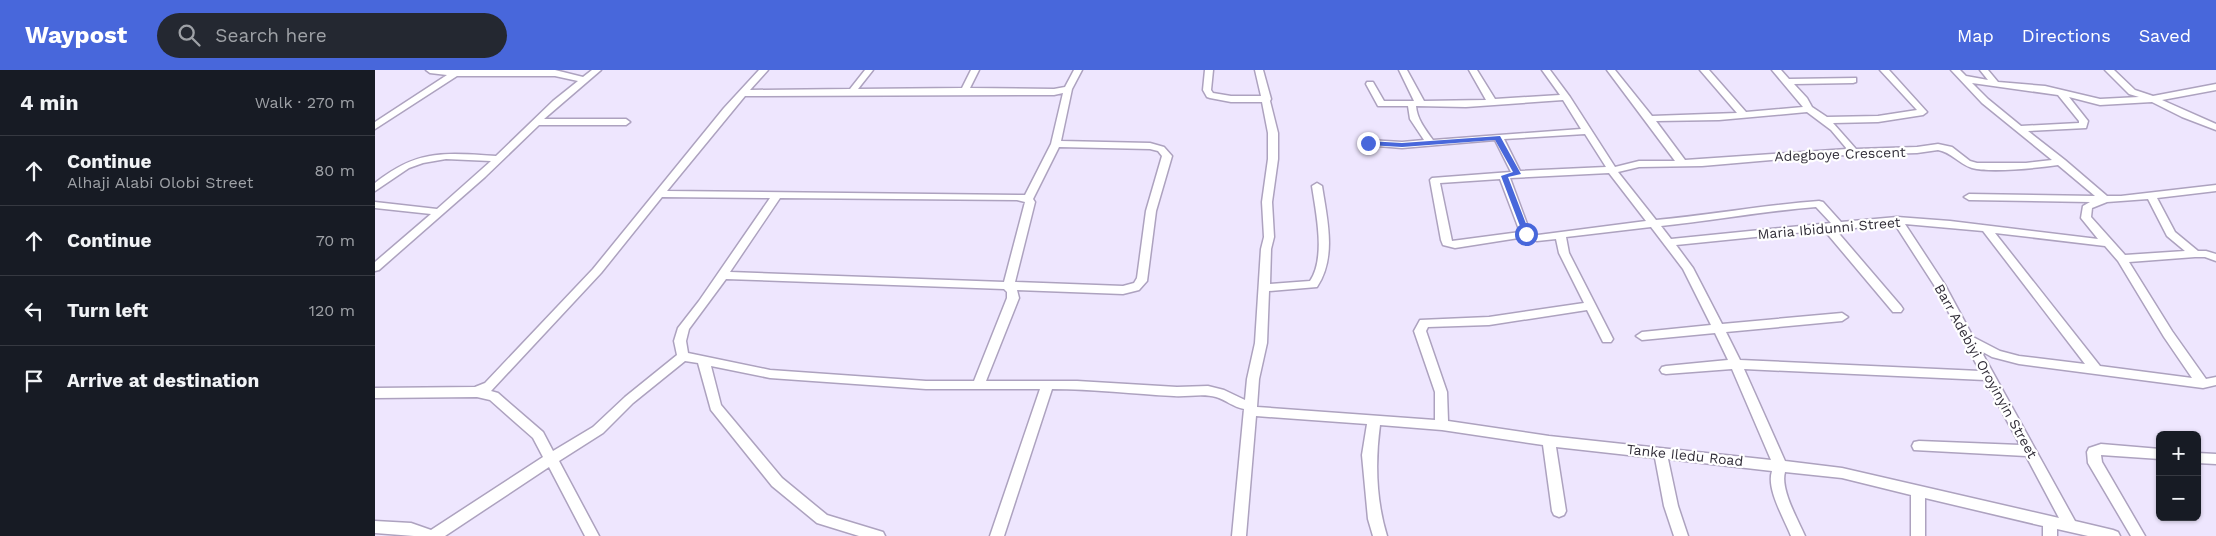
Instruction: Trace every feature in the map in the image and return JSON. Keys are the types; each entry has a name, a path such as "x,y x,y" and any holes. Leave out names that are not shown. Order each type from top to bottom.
{"street":[{"path":"429,70 455,74 555,73 585,80"},
{"path":"376,266 597,70"},
{"path":"477,392 489,386 501,375 597,271 658,194 743,93 765,70"},
{"path":"851,92 869,70"},
{"path":"965,91 975,70"},
{"path":"1008,287 1030,202 1028,199 1056,144 1069,90 1078,70"},
{"path":"1209,70 1207,90 1210,95 1231,99 1267,99"},
{"path":"1239,536 1245,493 1244,482 1253,379 1261,342 1265,256 1269,237 1267,202 1273,133 1267,99 1259,70"},
{"path":"1403,70 1417,99 1417,103 1411,110 1413,118 1431,143"},
{"path":"1473,70 1492,102"},
{"path":"1546,70 1566,97 1613,170 1670,242 1688,268 1736,364 1780,466 1776,479 1778,488 1798,536"},
{"path":"1611,70 1683,163"},
{"path":"1704,70 1745,115"},
{"path":"1776,70 1804,100 1809,109 1827,120 1840,132 1854,153"},
{"path":"1827,120 1878,119 1923,112 1884,70"},
{"path":"1955,70 1985,100 2105,199"},
{"path":"1984,70 1996,84"},
{"path":"2109,70 2132,92 2216,126"},
{"path":"375,126 455,74"},
{"path":"1963,78 2060,92 2100,102 2153,99 2216,86"},
{"path":"1787,82 1853,80"},
{"path":"1370,84 1381,104 1417,103 1449,105 1566,97"},
{"path":"743,93 1054,92 1069,90"},
{"path":"2020,129 2083,126 2084,121 2060,92"},
{"path":"1650,119 1719,118 1809,109"},
{"path":"537,122 625,122"},
{"path":"1368,143 1402,145 1588,130"},
{"path":"1498,138 1517,174"},
{"path":"723,275 1008,287 1123,290 1135,288 1141,284 1151,211 1167,156 1161,149 1150,146 1056,144"},
{"name":"Adegboye Crescent","path":"1526,234 1455,245 1447,243 1435,180 1613,170 1639,164 1683,163 1815,153 1854,153 1938,148 1949,149 1967,163 1976,166 2026,166 2062,162"},
{"path":"375,188 398,169 429,157 498,159"},
{"path":"1504,176 1526,234 1537,238 1614,227 1656,225 1774,208 1819,204 1840,227"},
{"path":"1265,288 1313,284 1318,280 1324,245 1317,186"},
{"path":"1969,197 2105,199 2151,196 2216,188"},
{"path":"658,194 777,194 1028,199"},
{"path":"434,536 598,430 629,400 683,356 680,341 684,328 723,275 777,194"},
{"path":"2151,196 2166,227 2195,254"},
{"path":"2105,199 2088,206 2086,218 2122,259 2168,334 2203,384"},
{"path":"375,205 439,212"},
{"name":"Maria Ibidunni Street","path":"1670,242 1897,220 2108,243"},
{"name":"Barr Adebiyi Oroyinyin Street","path":"1897,220 1939,285 2070,525"},
{"path":"1828,228 1897,309"},
{"path":"1987,229 2096,370"},
{"path":"1560,235 1564,252 1607,339"},
{"path":"2122,259 2195,254 2206,254 2216,258"},
{"path":"978,385 1013,298 1012,290 1008,287"},
{"path":"1442,425 1441,392 1419,330 1424,323 1489,321 1591,306"},
{"path":"1642,336 1842,317"},
{"path":"1967,338 1996,354 2019,360 2203,384 2216,381"},
{"name":"Tanke Iledu Road","path":"683,356 770,374 926,385 1077,385 1177,392 1208,391 1220,393 1237,403 1251,408 1442,425 1549,441 1842,473 2113,536"},
{"path":"703,360 715,407 777,482 822,519 878,536"},
{"path":"1666,370 1736,364 1988,376"},
{"path":"997,536 1047,386"},
{"path":"375,393 477,392 493,396 538,435 592,536"},
{"path":"1374,420 1369,455 1375,518 1380,536"},
{"path":"1549,441 1559,511"},
{"path":"1919,446 2030,452"},
{"path":"2138,536 2095,464 2094,452 2101,449 2156,454"},
{"path":"1660,452 1671,506 1681,536"},
{"path":"2201,458 2216,459"},
{"path":"1918,490 1918,536"},
{"path":"2050,520 2050,536"},
{"path":"375,527 411,529 430,536"}],"route":[{"path":"1368,143 1402,145 1442,143 1476,138 1498,138 1517,174 1504,176 1526,234"}]}
